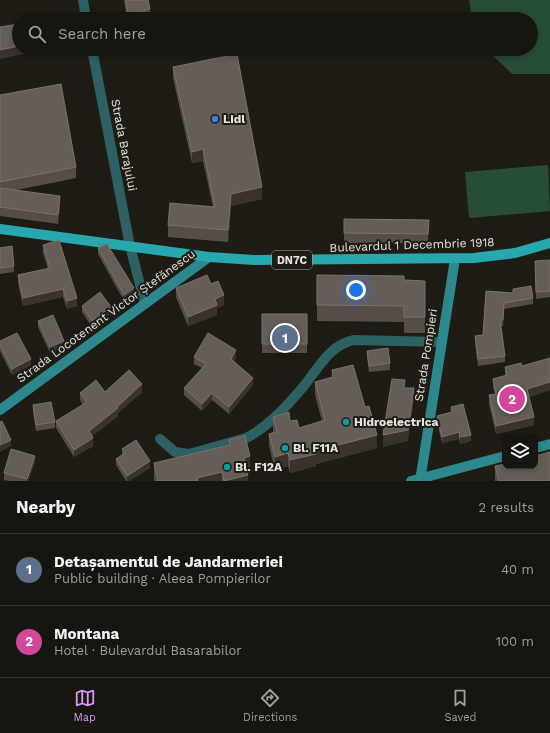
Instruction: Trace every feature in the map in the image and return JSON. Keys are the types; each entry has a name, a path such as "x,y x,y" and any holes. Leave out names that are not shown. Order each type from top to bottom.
{"main road":[{"name":"DN7C","path":"0,229 130,246"},
{"name":"Bulevardul 1 Decembrie 1918","path":"130,246 209,257 308,260 455,259 515,253 550,243"},
{"name":"Strada Locotenent Victor Ștefănescu","path":"0,410 209,257"},
{"name":"Strada Pompieri","path":"417,480 455,259"},
{"path":"538,447 550,444"},
{"path":"417,480 502,457"}],"street":[{"path":"83,0 85,12"},
{"name":"Strada Barajului","path":"93,56 130,246 145,304"},
{"path":"160,440 175,452 189,454 240,440 254,434 266,426 303,388 330,353 346,342 354,340 441,342"}],"green space":[{"path":"469,0 550,0 550,74 512,74 493,56 538,56 538,12 471,12"},
{"path":"548,165 550,211 469,218 465,172"}],"building":[{"path":"126,0 148,0 150,9 144,10 144,12 127,12"},
{"path":"12,25 12,47 0,50 0,27"},
{"name":"Lidl","path":"227,56 237,56 262,187 231,194 228,230 168,225 170,203 215,207 203,149 192,152 173,67"},
{"path":"61,84 76,167 0,182 0,95"},
{"path":"0,188 60,196 58,215 0,207"},
{"path":"344,219 429,220 428,234 344,233"},
{"path":"59,240 77,298 67,301 63,289 23,298 18,275 50,268 43,245"},
{"path":"107,244 134,288 124,295 98,248"},
{"path":"12,246 14,266 0,268 0,248"},
{"path":"550,260 550,291 536,292 535,261"},
{"path":"207,275 211,284 218,281 224,295 215,299 217,305 188,317 176,288"},
{"path":"317,275 404,276 404,280 425,281 425,317 404,317 404,306 317,305"},
{"path":"531,286 533,298 504,303 503,320 500,320 505,356 478,359 475,336 483,335 486,291 513,293 513,289"},
{"path":"100,292 111,307 92,321 82,306"},
{"path":"262,314 307,314 307,344 262,344"},
{"path":"53,315 64,341 50,347 38,321"},
{"path":"17,333 31,359 12,369 0,345 0,341"},
{"path":"208,333 236,350 231,359 253,378 229,407 212,393 202,404 184,388 206,364 194,357"},
{"path":"388,348 390,363 369,366 367,351"},
{"path":"550,358 550,382 527,389 534,417 496,426 489,395 496,394 493,379 507,375 505,367 521,363 522,366"},
{"path":"353,365 365,407 369,406 377,435 315,451 316,454 290,460 288,453 275,457 269,434 277,432 273,417 289,412 290,421 297,420 299,428 325,420 315,382 333,377 332,370"},
{"path":"129,370 142,384 117,407 118,408 89,431 93,438 74,450 56,421 87,402 80,393 96,380 105,392"},
{"path":"392,379 405,380 404,388 414,388 408,430 383,435"},
{"path":"51,402 55,422 36,425 33,405"},
{"path":"463,404 471,435 460,437 459,432 442,437 437,416 452,412 451,407"},
{"path":"2,421 11,440 0,445 0,422"},
{"path":"245,436 250,456 244,458 248,475 224,481 222,472 197,478 198,481 158,481 154,463 230,445 229,440"},
{"path":"136,440 150,461 127,476 116,459 125,453 122,449"},
{"path":"11,449 35,456 27,479 4,473"},
{"path":"550,452 550,481 499,481 495,466 502,465 502,469 538,469 538,455"}],"place":[{"name":"Lidl","path":"215,119"},
{"name":"Detașamentul de Jandarmeriei","path":"285,338"},
{"name":"Montana","path":"512,399"},
{"name":"Hidroelectrica","path":"346,422"},
{"name":"Bl. F11A","path":"285,448"},
{"name":"Bl. F12A","path":"227,467"}]}
